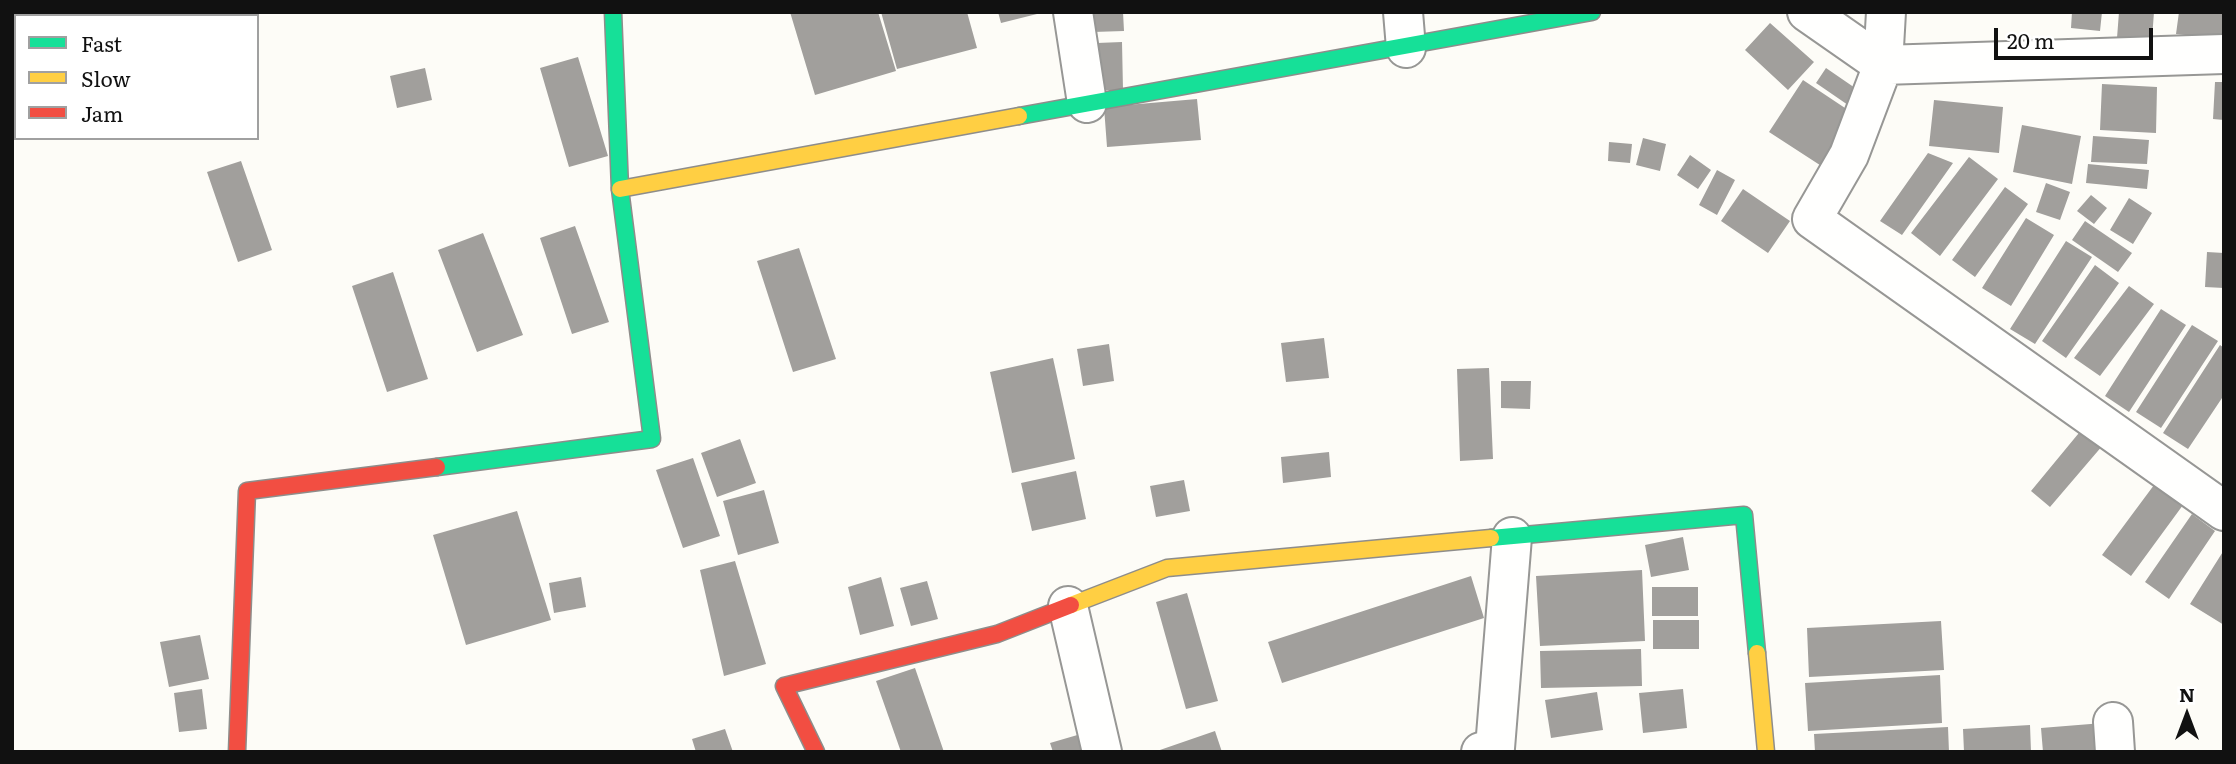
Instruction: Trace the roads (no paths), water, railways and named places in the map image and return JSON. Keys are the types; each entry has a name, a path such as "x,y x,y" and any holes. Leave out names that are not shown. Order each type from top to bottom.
{"street":[{"path":"237,752 247,491 652,439 621,189 613,12"},
{"path":"1073,12 1087,103"},
{"path":"621,189 1087,103 1405,30 1592,12"},
{"path":"1807,12 1883,65 2224,54"},
{"path":"1886,12 1883,65 1849,156 1812,219 2224,511"},
{"path":"816,752 784,687 997,634 1167,568 1744,515 1766,752"},
{"path":"1491,751 1511,537"},
{"path":"1068,606 1102,752"}]}
